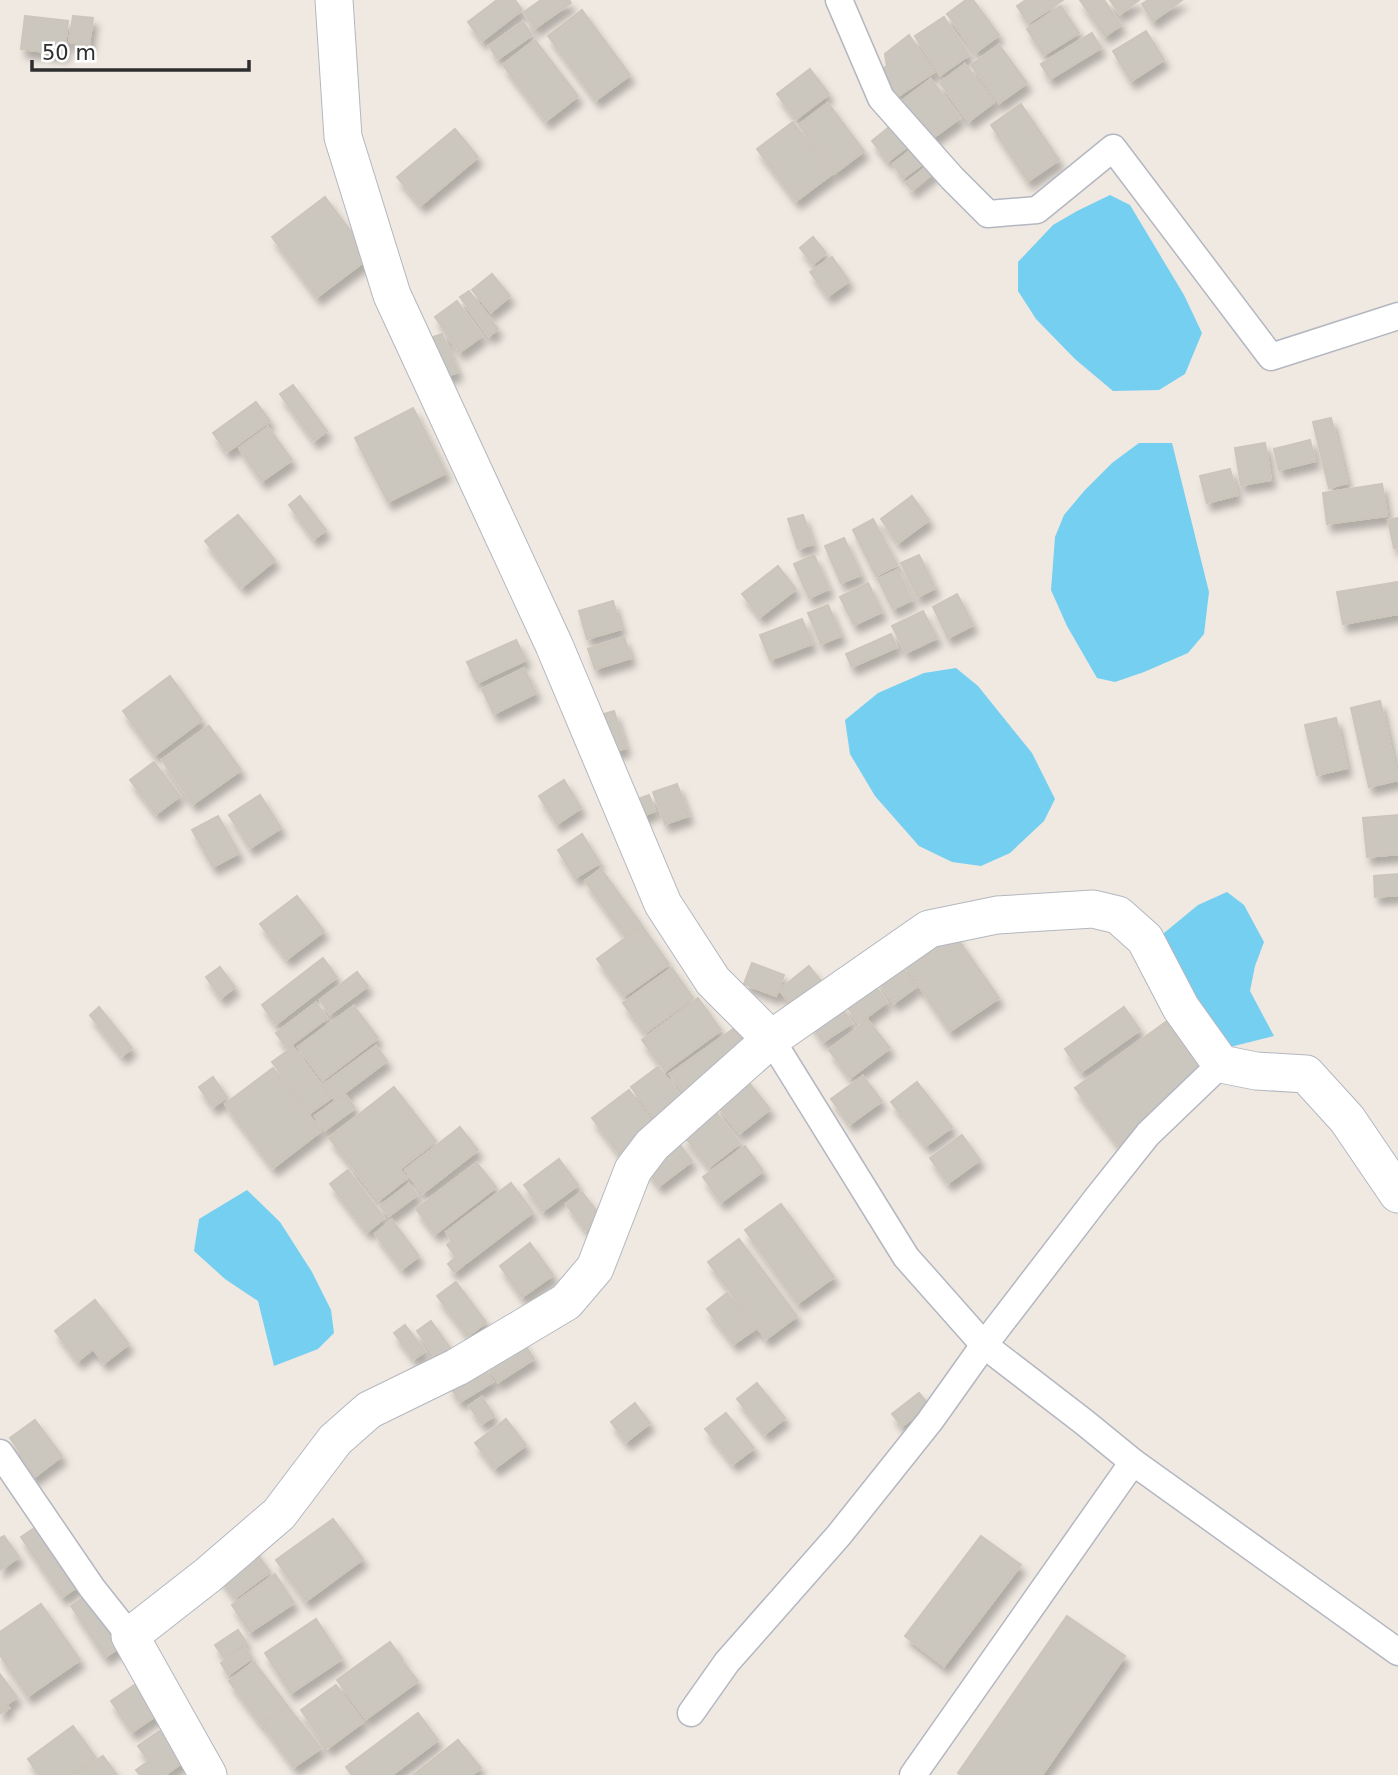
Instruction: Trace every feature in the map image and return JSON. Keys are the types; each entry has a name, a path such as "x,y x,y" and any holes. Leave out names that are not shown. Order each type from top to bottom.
{"street":[{"path":"334,0 343,137 393,295 554,645 663,904 713,981 771,1039 906,1257 984,1345 1133,1462 1398,1653"},
{"path":"839,0 881,98 988,214 1037,210 1113,148 1271,357 1398,316"},
{"path":"130,1636 208,1575 279,1514 335,1440 369,1410 457,1367 566,1302 595,1268 634,1170 652,1145 771,1039 929,929 997,915 1093,909 1118,915 1145,939 1181,1008 1221,1064 1256,1071 1306,1074 1347,1119 1398,1194"},
{"path":"691,1713 727,1662 839,1535 930,1422 984,1345 1149,1134 1221,1064"},
{"path":"0,1452 85,1577 130,1636 208,1775"},
{"path":"913,1775 1133,1462"}],"water":[{"path":"1110,195 1130,205 1184,295 1202,333 1185,374 1159,390 1113,391 1075,359 1036,319 1018,291 1018,262 1053,225"},
{"path":"1139,443 1172,443 1209,592 1204,634 1188,653 1115,682 1097,678 1067,626 1051,590 1055,537 1064,515 1085,490 1112,463"},
{"path":"956,668 978,686 1032,753 1055,799 1044,821 1010,853 981,866 952,862 919,846 875,796 850,754 845,720 878,693 924,673"},
{"path":"1227,892 1244,905 1264,942 1250,991 1274,1036 1226,1048 1158,938 1198,905"},
{"path":"247,1190 280,1222 312,1272 331,1310 334,1333 318,1349 274,1366 258,1301 225,1279 194,1251 199,1219"}],"building":[{"path":"497,0 515,0 522,10 482,41 468,22"},
{"path":"541,0 569,0 571,3 535,28 524,12"},
{"path":"966,0 973,0 999,35 976,52 947,14"},
{"path":"1026,0 1063,0 1028,23 1017,6"},
{"path":"1080,0 1104,0 1121,25 1105,36"},
{"path":"1110,0 1139,0 1120,14"},
{"path":"1148,0 1182,0 1153,21 1142,4"},
{"path":"1061,6 1079,33 1044,55 1027,29"},
{"path":"582,10 630,75 596,100 548,36"},
{"path":"25,16 68,21 64,54 21,49"},
{"path":"73,16 93,18 89,45 69,42"},
{"path":"944,17 969,55 940,75 915,36"},
{"path":"523,22 532,35 498,59 489,46"},
{"path":"1146,31 1164,60 1131,81 1113,51"},
{"path":"1092,33 1101,48 1050,79 1041,64"},
{"path":"909,35 934,72 897,97 878,71 887,66 885,54"},
{"path":"535,40 578,96 546,121 503,65"},
{"path":"999,45 1027,83 999,103 971,65"},
{"path":"965,64 994,102 969,121 940,83"},
{"path":"810,69 829,94 796,119 777,94"},
{"path":"931,79 960,118 927,142 898,104"},
{"path":"828,103 864,151 835,173 799,125"},
{"path":"1021,104 1059,160 1028,181 991,125"},
{"path":"793,122 832,174 796,201 757,149"},
{"path":"893,124 909,145 888,161 872,141"},
{"path":"455,129 478,157 421,205 397,177"},
{"path":"915,147 925,162 903,178 893,164"},
{"path":"930,164 935,171 912,190 906,183"},
{"path":"325,197 370,257 317,297 272,237"},
{"path":"813,237 826,253 813,264 800,248"},
{"path":"832,257 849,281 828,296 810,272"},
{"path":"492,274 510,296 491,312 472,290"},
{"path":"469,291 498,329 489,336 460,297"},
{"path":"457,301 482,336 460,352 435,317"},
{"path":"442,334 458,372 443,378 427,339"},
{"path":"293,385 327,431 314,441 280,394"},
{"path":"256,402 270,421 227,452 213,433"},
{"path":"413,408 446,473 388,502 355,438"},
{"path":"1331,418 1347,483 1329,488 1313,422"},
{"path":"268,427 292,460 262,481 239,448"},
{"path":"1310,440 1315,461 1279,470 1274,449"},
{"path":"1265,443 1271,480 1241,485 1235,448"},
{"path":"1230,469 1237,495 1207,503 1200,476"},
{"path":"1382,484 1387,516 1327,524 1323,493"},
{"path":"300,496 326,530 314,539 289,505"},
{"path":"912,496 929,520 898,543 881,519"},
{"path":"238,515 275,560 242,587 205,541"},
{"path":"803,515 813,544 798,549 788,519"},
{"path":"1398,518 1398,547 1394,548 1388,520"},
{"path":"873,519 897,565 876,576 853,530"},
{"path":"844,538 861,575 841,583 825,546"},
{"path":"814,555 829,589 809,598 794,564"},
{"path":"919,555 935,588 918,597 901,563"},
{"path":"778,566 796,589 760,617 742,594"},
{"path":"897,570 912,600 893,609 878,579"},
{"path":"1398,582 1398,614 1343,624 1337,592"},
{"path":"868,583 882,612 854,625 840,597"},
{"path":"957,594 973,625 948,638 933,607"},
{"path":"613,601 621,629 587,639 579,611"},
{"path":"828,605 841,636 821,644 808,613"},
{"path":"923,611 937,638 906,653 892,626"},
{"path":"802,619 812,644 770,660 760,635"},
{"path":"891,634 897,647 852,667 846,654"},
{"path":"624,637 631,658 595,669 588,649"},
{"path":"516,640 526,660 477,683 467,662"},
{"path":"524,668 536,693 494,714 482,689"},
{"path":"170,676 202,720 155,755 123,711"},
{"path":"1380,701 1398,780 1369,787 1351,708"},
{"path":"614,711 626,748 613,752 601,715"},
{"path":"1336,718 1347,768 1317,775 1305,725"},
{"path":"209,726 241,770 193,804 162,760"},
{"path":"154,762 180,796 156,814 130,780"},
{"path":"564,780 581,808 557,824 539,796"},
{"path":"677,784 689,816 665,824 653,792"},
{"path":"260,795 281,828 250,848 229,815"},
{"path":"649,795 655,811 638,818 632,801"},
{"path":"1398,815 1398,854 1367,857 1363,818"},
{"path":"218,816 239,853 213,867 192,830"},
{"path":"582,834 600,863 575,878 558,850"},
{"path":"601,869 641,924 625,936 585,881"},
{"path":"1398,874 1398,895 1375,897 1374,876"},
{"path":"297,896 324,931 287,959 260,924"},
{"path":"642,926 669,964 624,996 597,959"},
{"path":"950,928 999,998 950,1031 902,961"},
{"path":"323,958 337,977 276,1024 262,1005"},
{"path":"897,961 916,987 894,1003 875,976"},
{"path":"752,963 784,975 776,996 744,984"},
{"path":"809,966 821,981 791,1004 779,990"},
{"path":"220,967 235,987 221,998 206,977"},
{"path":"672,968 693,998 645,1033 623,1003"},
{"path":"357,972 368,986 330,1014 320,1000"},
{"path":"874,984 887,1002 859,1023 846,1005"},
{"path":"698,998 721,1030 665,1071 642,1040"},
{"path":"836,1000 852,1023 823,1042 808,1019"},
{"path":"316,1003 327,1018 287,1048 276,1033"},
{"path":"354,1006 378,1038 323,1080 298,1047"},
{"path":"99,1007 132,1048 122,1056 90,1015"},
{"path":"1124,1007 1140,1030 1081,1072 1065,1049"},
{"path":"1174,1016 1211,1068 1122,1150 1075,1088"},
{"path":"868,1020 890,1048 850,1078 829,1050"},
{"path":"733,1029 750,1047 693,1104 670,1074"},
{"path":"376,1046 387,1061 335,1100 323,1085"},
{"path":"293,1047 331,1098 310,1113 272,1062"},
{"path":"658,1067 688,1106 661,1127 631,1087"},
{"path":"273,1068 321,1131 273,1168 225,1104"},
{"path":"863,1076 882,1101 850,1124 831,1099"},
{"path":"213,1077 227,1097 213,1107 199,1087"},
{"path":"746,1079 770,1109 740,1133 715,1103"},
{"path":"917,1082 952,1127 926,1146 891,1102"},
{"path":"394,1087 436,1141 400,1169 407,1178 379,1200 329,1138"},
{"path":"629,1090 660,1132 624,1160 592,1118"},
{"path":"345,1094 355,1108 325,1130 315,1116"},
{"path":"715,1111 740,1143 709,1167 684,1136"},
{"path":"460,1127 478,1150 423,1193 405,1170"},
{"path":"962,1135 980,1160 948,1183 930,1158"},
{"path":"677,1141 692,1161 659,1186 644,1166"},
{"path":"745,1146 763,1171 721,1202 703,1177"},
{"path":"559,1159 578,1185 543,1211 524,1185"},
{"path":"477,1163 496,1187 435,1234 416,1209"},
{"path":"348,1170 384,1218 367,1232 330,1184"},
{"path":"511,1183 533,1212 454,1272 448,1264 456,1257 447,1245 452,1241 446,1232"},
{"path":"409,1184 417,1195 389,1216 380,1206"},
{"path":"582,1192 602,1218 586,1230 566,1204"},
{"path":"781,1204 834,1277 798,1303 745,1230"},
{"path":"392,1220 419,1256 402,1269 375,1234"},
{"path":"739,1239 797,1316 766,1339 708,1262"},
{"path":"530,1243 553,1275 522,1297 500,1266"},
{"path":"456,1282 486,1322 468,1336 437,1296"},
{"path":"727,1293 755,1329 734,1344 707,1309"},
{"path":"95,1300 129,1344 104,1363 93,1349 78,1361 55,1331"},
{"path":"431,1321 453,1352 439,1362 417,1331"},
{"path":"405,1325 425,1351 414,1359 394,1333"},
{"path":"521,1339 534,1359 498,1382 485,1361"},
{"path":"483,1365 493,1382 460,1402 449,1385"},
{"path":"757,1383 785,1418 765,1434 737,1399"},
{"path":"919,1393 929,1405 902,1426 892,1414"},
{"path":"482,1397 494,1416 482,1424 469,1406"},
{"path":"635,1403 650,1423 626,1442 611,1422"},
{"path":"726,1413 754,1448 733,1464 705,1429"},
{"path":"506,1419 526,1445 495,1468 475,1443"},
{"path":"35,1420 62,1456 33,1478 17,1457 21,1453 10,1438"},
{"path":"333,1519 363,1559 306,1601 276,1560"},
{"path":"39,1525 80,1585 62,1597 21,1537"},
{"path":"4,1536 19,1557 0,1570 0,1538"},
{"path":"981,1536 1021,1565 944,1666 905,1636"},
{"path":"253,1548 270,1572 235,1598 217,1574"},
{"path":"275,1574 294,1603 250,1632 232,1605"},
{"path":"89,1593 123,1645 105,1657 71,1606"},
{"path":"41,1604 80,1660 28,1696 0,1655 0,1632"},
{"path":"1067,1616 1125,1656 1042,1775 958,1773"},
{"path":"316,1619 342,1659 291,1693 265,1653"},
{"path":"238,1630 246,1642 224,1658 215,1645"},
{"path":"390,1642 418,1681 366,1719 337,1680"},
{"path":"245,1647 252,1658 228,1675 221,1663"},
{"path":"254,1662 287,1705 261,1724 229,1681"},
{"path":"0,1674 17,1697 6,1705 9,1708 0,1714"},
{"path":"139,1682 160,1713 132,1732 111,1701"},
{"path":"336,1685 363,1722 328,1748 301,1710"},
{"path":"287,1706 321,1748 294,1767 263,1725"},
{"path":"418,1713 438,1740 392,1775 352,1775 346,1767"},
{"path":"73,1726 96,1758 72,1775 39,1775 28,1759"},
{"path":"165,1727 190,1757 165,1775 140,1775 136,1770 149,1761 138,1746"},
{"path":"458,1740 481,1768 472,1775 413,1775"},
{"path":"103,1756 117,1775 76,1775"}]}
